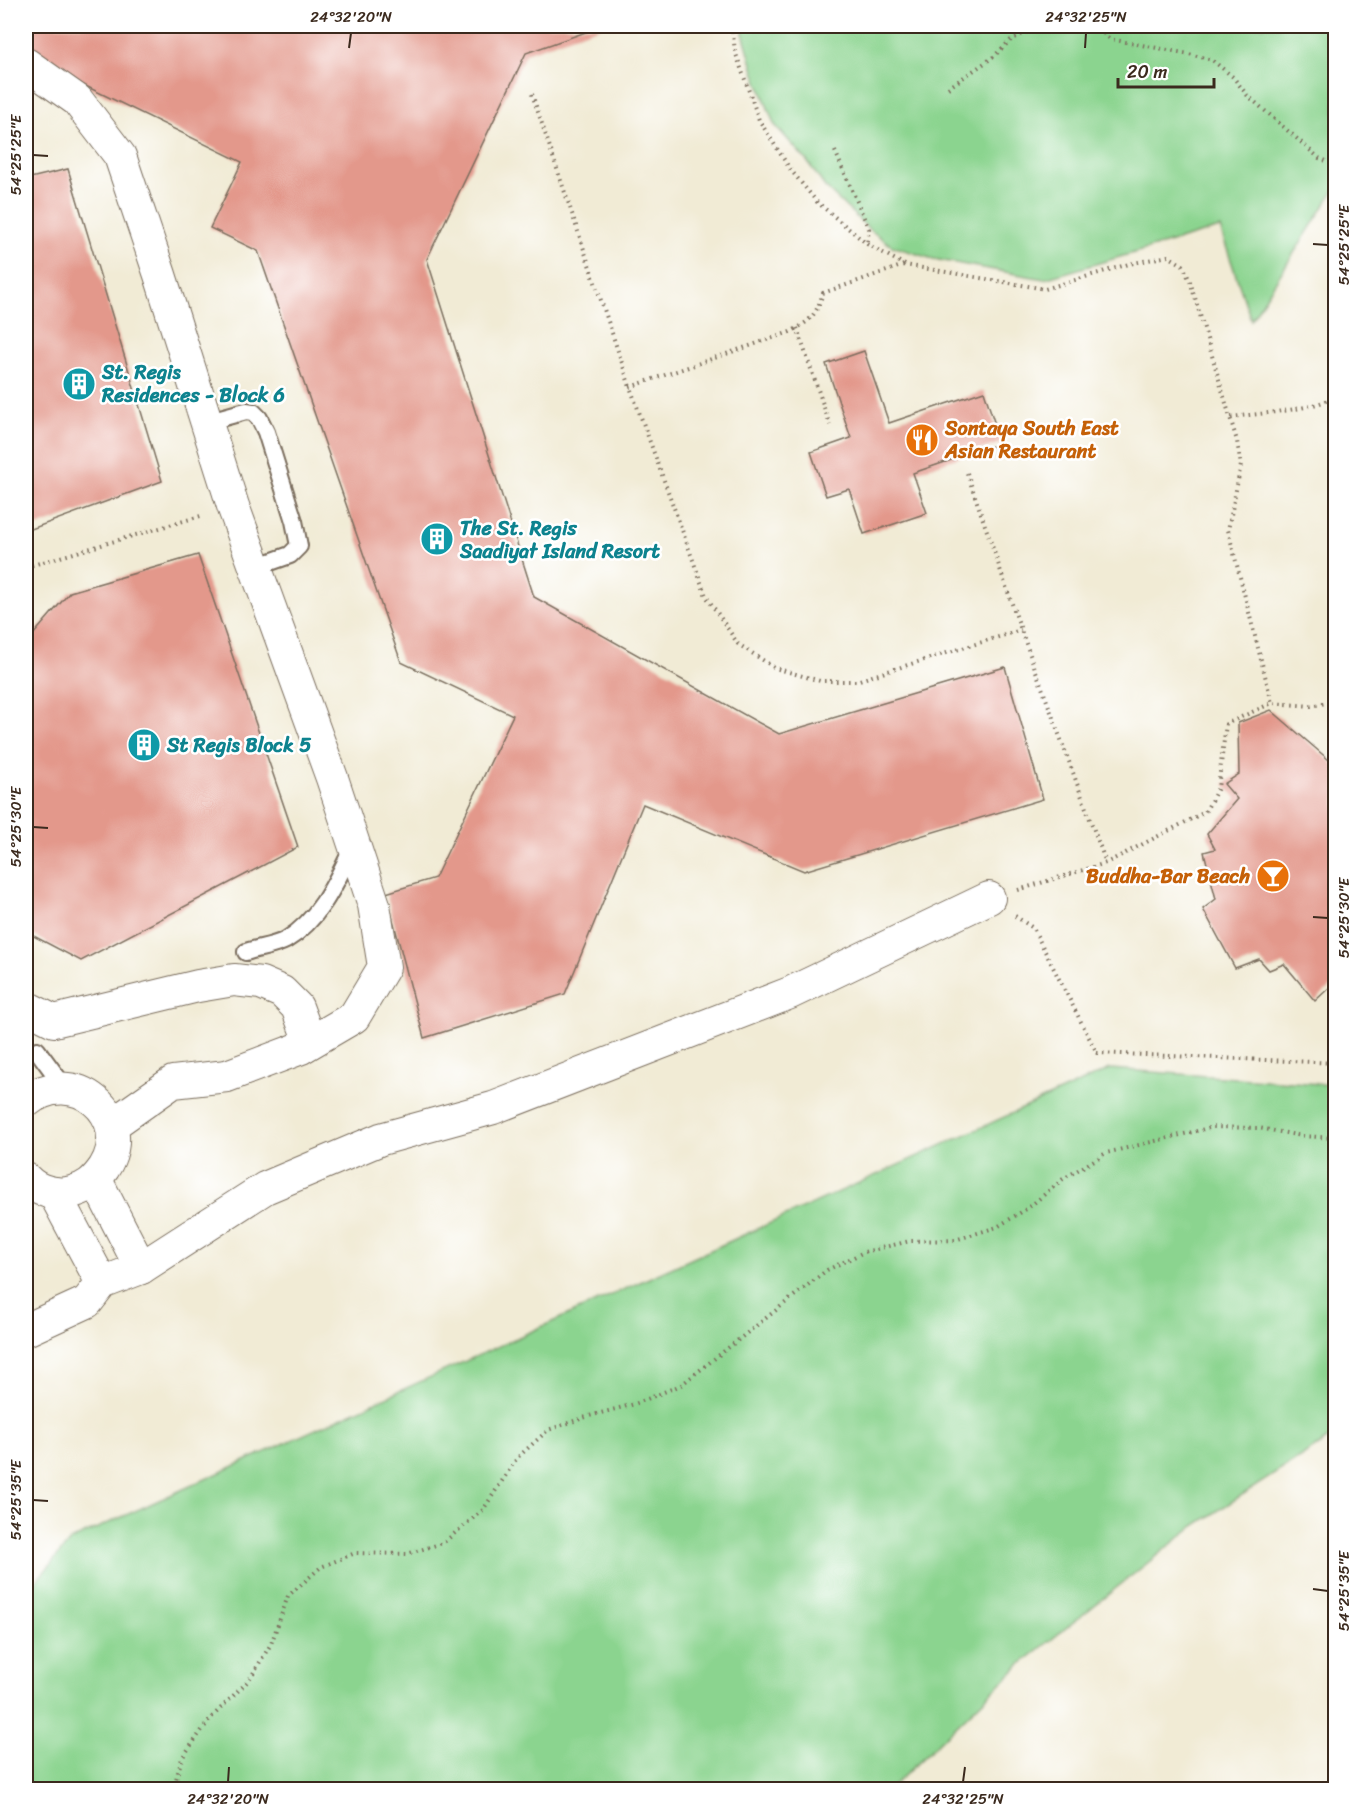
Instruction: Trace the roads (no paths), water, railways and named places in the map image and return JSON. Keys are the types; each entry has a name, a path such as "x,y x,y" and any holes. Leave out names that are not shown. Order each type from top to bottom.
{"street":[{"path":"26,64 77,100 120,156 233,506 328,767 374,906 384,967 354,1017 301,1048 227,1076 173,1082 112,1125"},
{"path":"26,1330 87,1302 102,1283 141,1268 264,1188 381,1139 493,1108 790,993 989,898"},
{"path":"26,1007 54,1021 198,986 234,980 261,983 282,992 297,1007 310,1042"},
{"path":"26,1102 34,1095 49,1089 65,1088 80,1091 105,1111 112,1125 112,1155 96,1180 76,1191 54,1193 41,1190 26,1179"},
{"path":"96,1180 141,1268"},
{"path":"54,1193 102,1283"}],"lane":[{"path":"206,422 246,411 253,412 266,432 294,521 299,546 290,555 256,567"},
{"path":"246,952 285,940 311,920 333,890 354,845"},
{"path":"37,1050 65,1088"}],"place":[{"name":"St. Regis Residences - Block 6","path":"79,384"},
{"name":"Sontaya South East Asian Restaurant","path":"922,440"},
{"name":"The St. Regis Saadiyat Island Resort","path":"437,539"},
{"name":"St Regis Block 5","path":"144,745"},
{"name":"Buddha-Bar Beach","path":"1273,876"}]}
